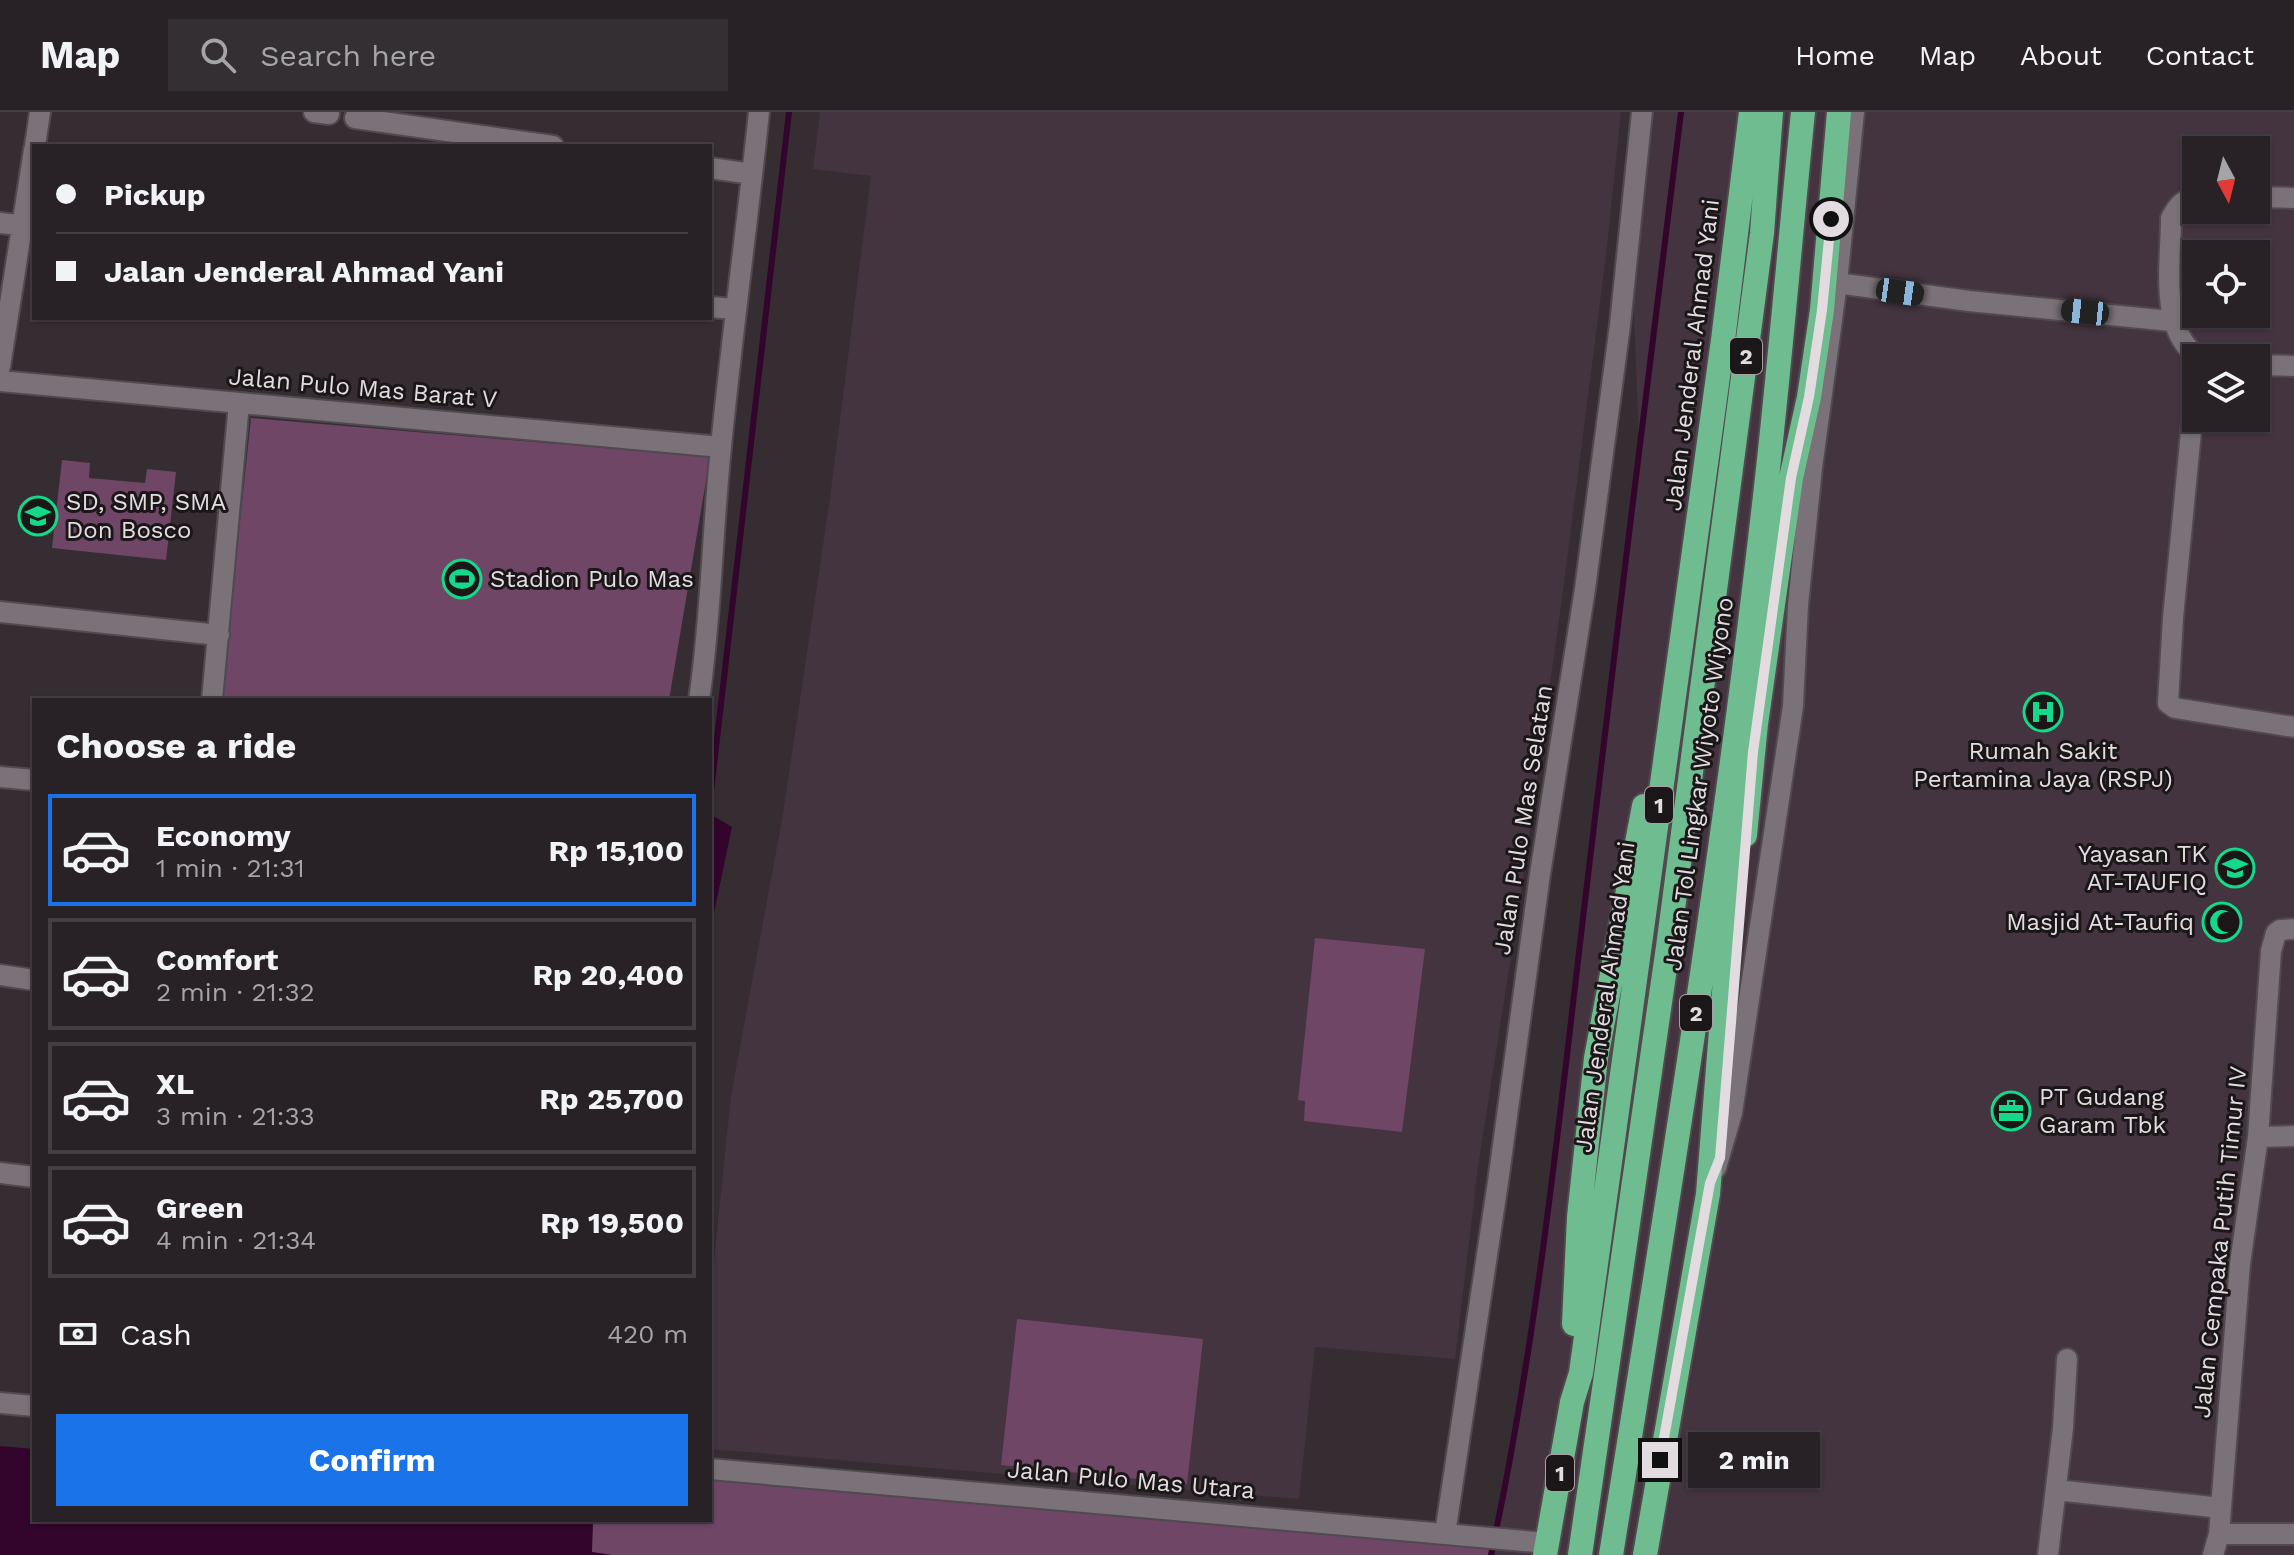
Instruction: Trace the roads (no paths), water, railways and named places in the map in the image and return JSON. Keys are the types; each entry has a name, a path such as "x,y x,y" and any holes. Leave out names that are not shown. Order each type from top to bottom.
{"highway":[{"path":"1572,1402 1568,1372 1574,1326 1579,1217 1596,1058 1647,792 1721,282 1737,112"},
{"name":"Jalan Jenderal Ahmad Yani","path":"1540,1547 1581,1373 1723,340 1751,112"},
{"name":"Jalan Tol Lingkar Wiyoto Wiyono","path":"1580,1555 1674,900 1762,233 1771,112"},
{"name":"Jalan Tol Lingkar Wiyoto Wiyono","path":"1611,1555 1687,1077 1737,714 1768,469 1803,112"},
{"path":"1645,1555 1710,1183 1732,904 1740,744 1794,336 1816,112"},
{"path":"1720,1158 1749,780 1788,500 1809,397 1822,310 1839,112"}],"street":[{"path":"35,144 40,112"},
{"path":"699,698 713,575 734,309 759,112"},
{"name":"Jalan Pulo Mas Selatan","path":"1449,1534 1540,874 1587,575 1620,325 1642,112"},
{"path":"1710,1183 1732,1113 1793,706 1798,605 1812,468 1837,283 1854,112"},
{"path":"355,118 539,144"},
{"path":"712,168 752,174"},
{"path":"0,367 28,227 32,174"},
{"path":"2270,197 2294,198"},
{"path":"2182,203 2171,218 2171,321 2184,344"},
{"path":"0,223 28,227"},
{"path":"1837,283 1969,301 2171,321"},
{"path":"712,307 734,309"},
{"path":"2270,365 2294,366"},
{"name":"Jalan Pulo Mas Barat V","path":"0,381 721,447"},
{"path":"212,698 239,403"},
{"path":"2191,432 2168,703 2175,708 2294,727"},
{"path":"0,612 219,635"},
{"path":"0,777 32,780"},
{"name":"Jalan Cempaka Putih Timur IV","path":"2213,1555 2219,1534 2240,1264 2258,1137 2271,951 2285,931"},
{"path":"0,975 32,980"},
{"path":"2258,1137 2294,1136"},
{"path":"0,1173 32,1177"},
{"path":"2048,1555 2063,1428 2067,1359"},
{"path":"0,1403 32,1406"},
{"name":"Jalan Pulo Mas Utara","path":"712,1469 1449,1534 1540,1547"},
{"path":"2056,1490 2221,1508"},
{"path":"2219,1534 2294,1534"}],"waterway":[{"path":"712,783 789,112"},
{"path":"1491,1555 1521,1397 1544,1238 1681,112"}],"place":[{"name":"SD, SMP, SMA Don Bosco","path":"38,516"},
{"name":"Stadion Pulo Mas","path":"462,579"},
{"name":"Rumah Sakit Pertamina Jaya (RSPJ)","path":"2043,712"},
{"name":"Yayasan TK AT-TAUFIQ","path":"2235,868"},
{"name":"Masjid At-Taufiq","path":"2222,922"},
{"name":"PT Gudang Garam Tbk","path":"2011,1111"}]}
